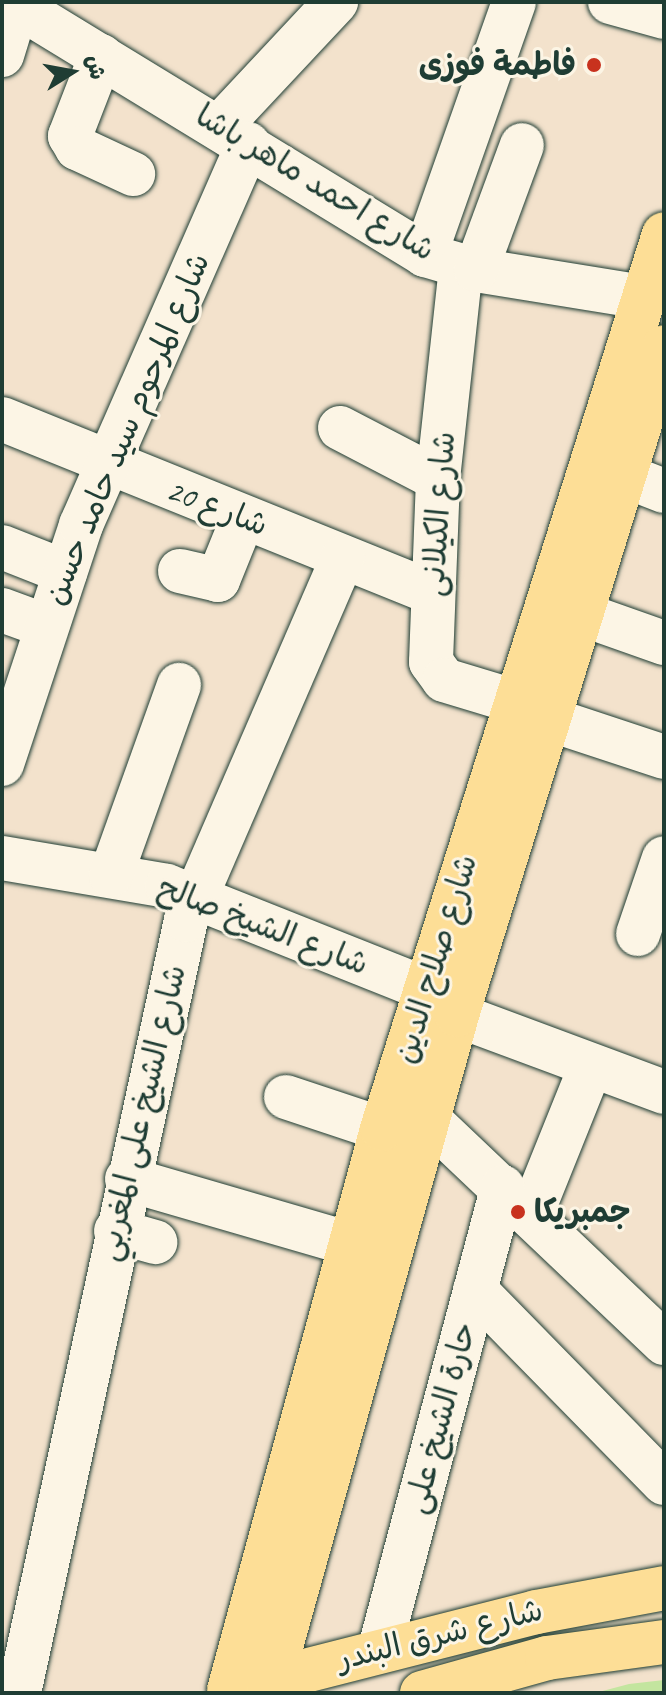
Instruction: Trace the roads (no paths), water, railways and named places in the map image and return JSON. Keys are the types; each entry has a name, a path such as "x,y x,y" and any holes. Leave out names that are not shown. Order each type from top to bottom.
{"main road":[{"name":"شارع صلاح الدين","path":"247,1689 351,1244 382,1129 441,1002 531,710 643,297 664,234"},
{"name":"شارع صلاح الدين","path":"531,710 579,613 664,347"},
{"name":"شارع صلاح الدين","path":"247,1689 427,1118 441,1002"},
{"name":"شارع شرق البندر","path":"247,1689 380,1648 664,1588"},
{"name":"شارع شرق البندر","path":"422,1693 547,1658 664,1642"}],"street":[{"name":"شارع المرحوم سيد حامد حسن","path":"2,764 65,572 234,135 336,2"},
{"path":"454,264 514,2"},
{"path":"610,2 664,17"},
{"name":"شارع احمد ماهر باشا","path":"14,4 454,264 643,297"},
{"path":"2,55 14,4"},
{"path":"101,56 70,136 77,148 133,174"},
{"name":"شارع الكيلانى","path":"522,145 454,264 433,593 435,673 531,710"},
{"name":"شارع 20","path":"2,419 105,465 433,593"},
{"path":"340,428 438,479"},
{"path":"623,475 664,491"},
{"path":"180,571 218,580 243,518"},
{"path":"2,547 65,572"},
{"name":"شارع الشيخ على المغربي","path":"19,1693 135,1237 127,1179 195,895 343,558"},
{"path":"2,610 46,626"},
{"path":"579,613 664,643"},
{"path":"111,875 179,685"},
{"path":"531,710 664,757"},
{"name":"شارع الشيخ صالح","path":"2,858 111,875 195,895 591,1066 664,1092"},
{"name":"حارة الشيخ على","path":"380,1648 475,1290 517,1201 591,1066"},
{"path":"286,1097 382,1129"},
{"path":"427,1118 664,1343"},
{"path":"127,1179 351,1244"},
{"path":"475,1290 664,1483"}],"place":[{"name":"فاطمة فوزى","path":"594,65"},
{"name":"جمبريكا","path":"518,1212"}]}
